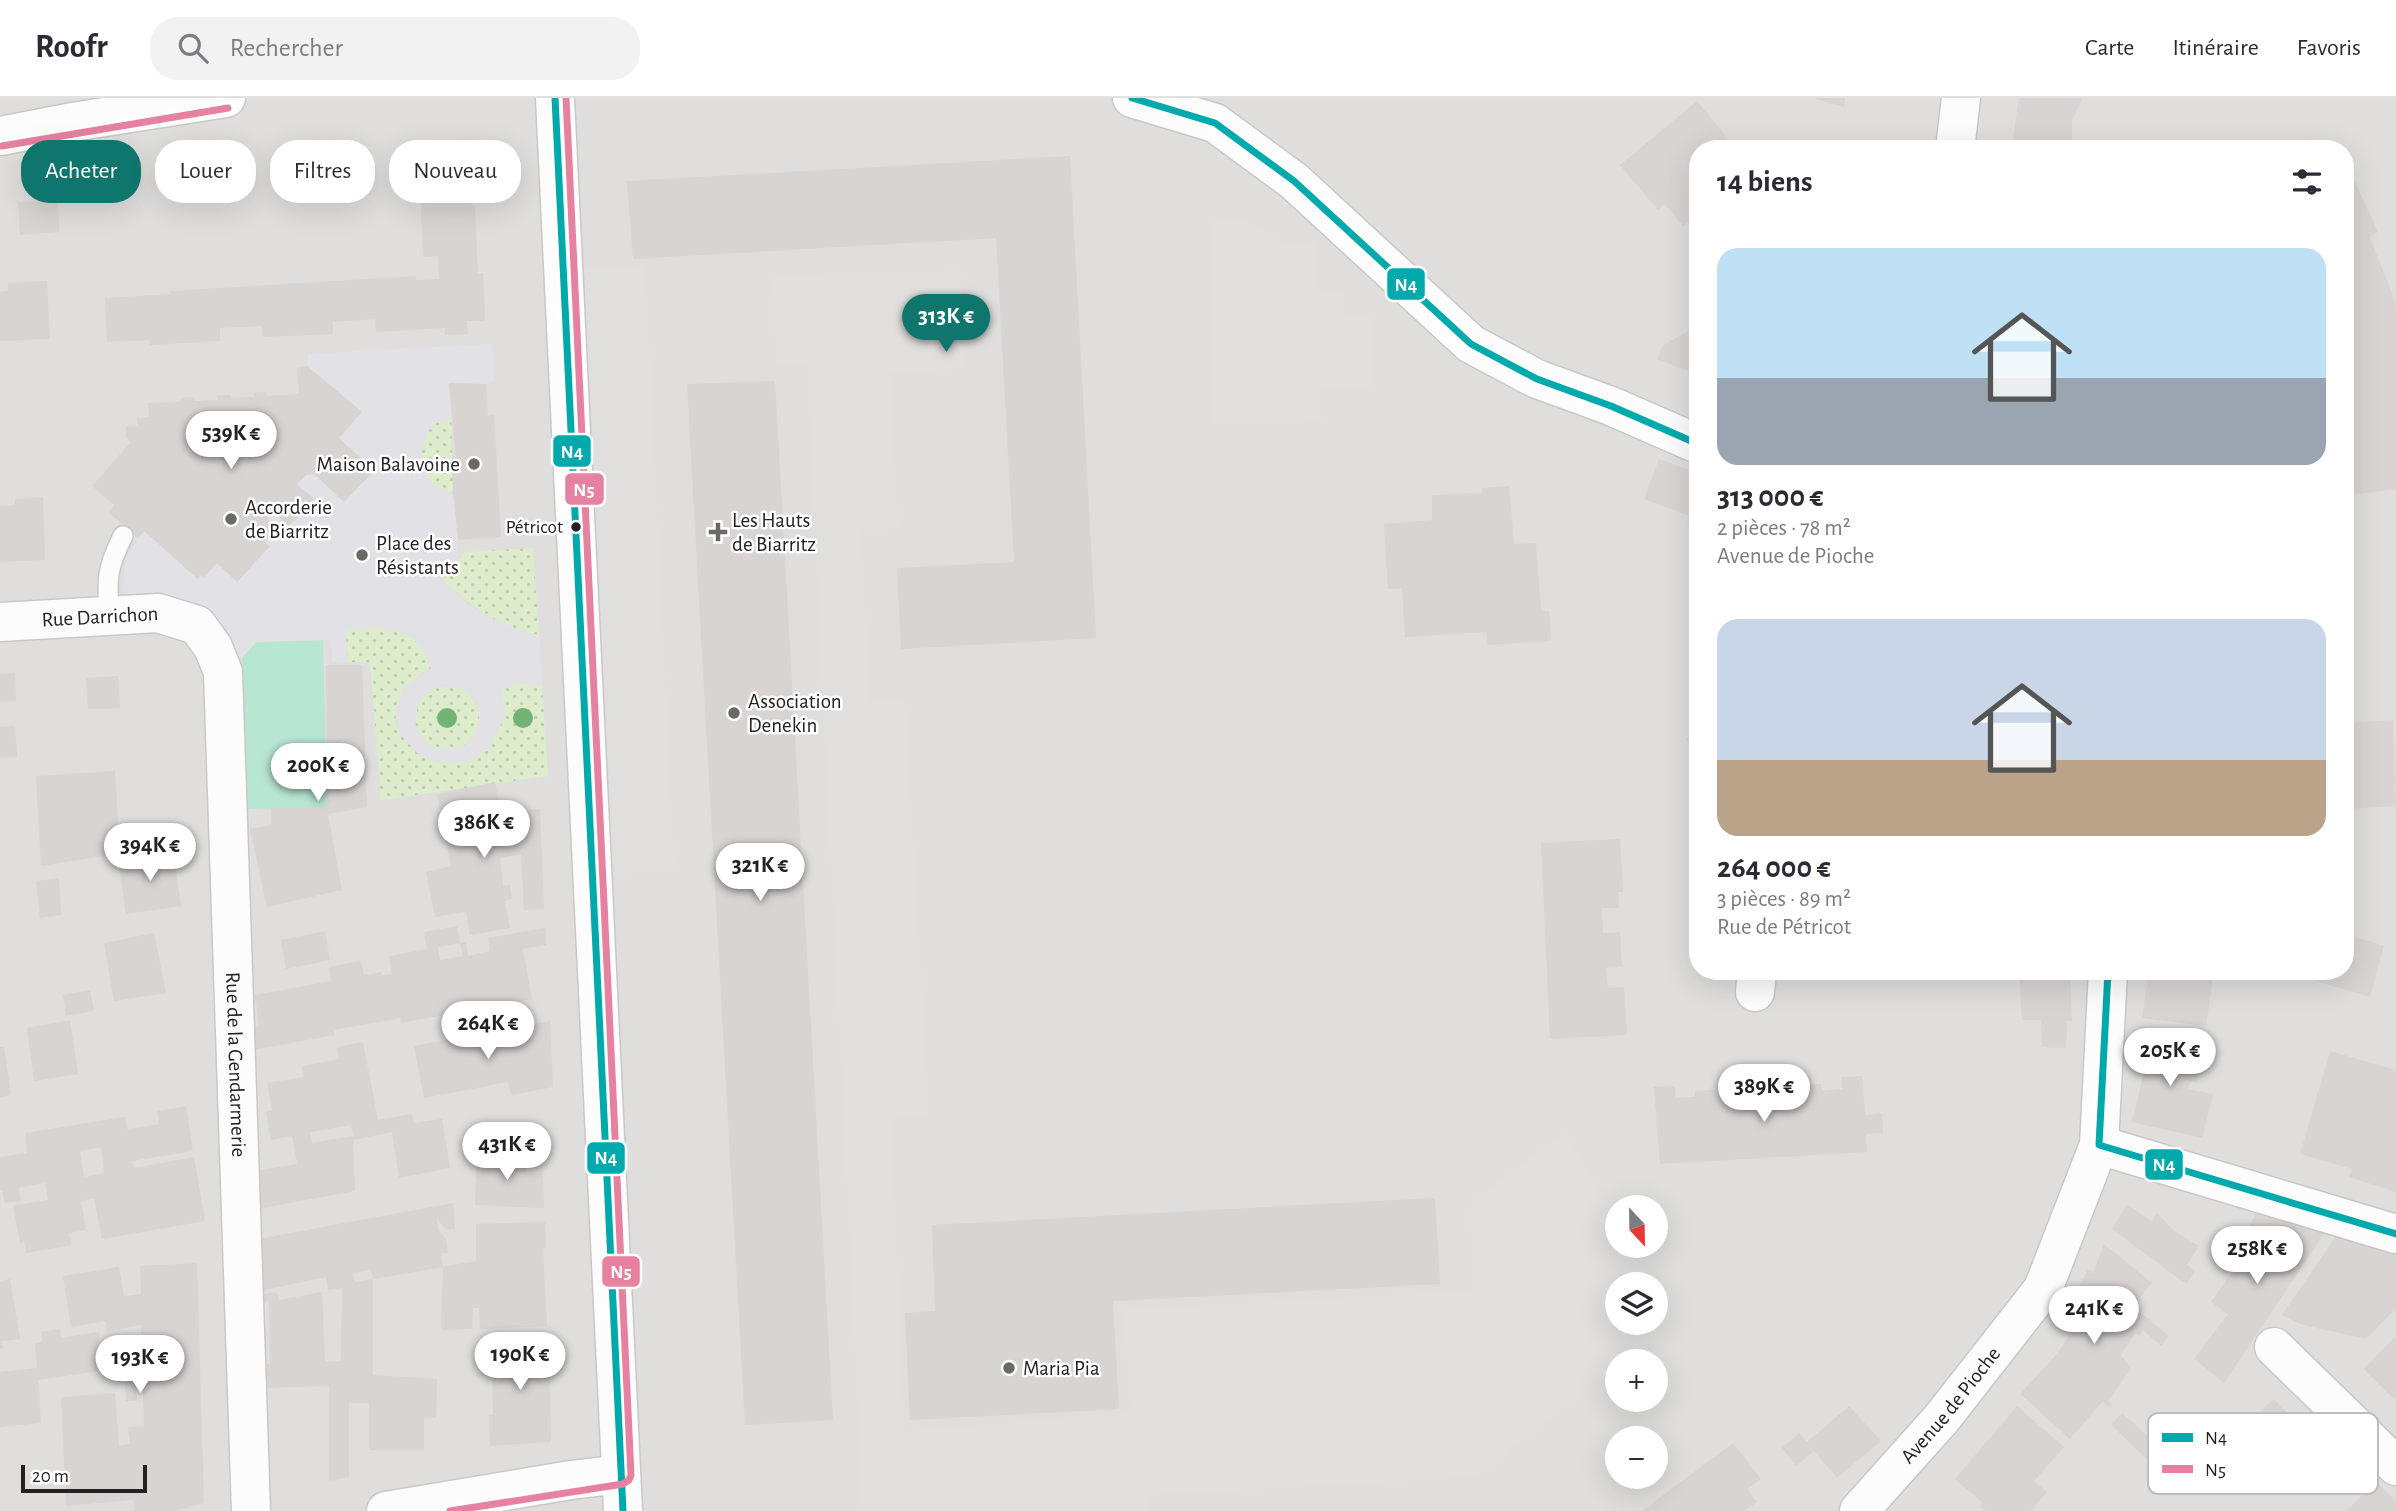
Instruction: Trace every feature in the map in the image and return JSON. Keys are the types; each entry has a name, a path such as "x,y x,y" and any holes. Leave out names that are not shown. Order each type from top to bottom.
{"street":[{"path":"0,136 226,98"},
{"path":"386,1511 571,1480 622,1492 555,98"},
{"path":"1132,98 1215,123 1294,181 1471,344 1537,379 1611,406 1689,440"},
{"path":"1956,140 1961,98"},
{"name":"Rue Darrichon","path":"0,622 158,613 197,625"},
{"name":"Rue de la Gendarmerie","path":"197,625 213,647 223,672 251,1511"},
{"name":"Avenue de Pioche","path":"1859,1511 1942,1418 2043,1289 2099,1145 2108,980"},
{"path":"2099,1145 2396,1234"},
{"path":"2274,1347 2342,1413"},
{"path":"2378,1448 2396,1466"}],"lane":[{"path":"109,616 107,579 111,560 123,537"}],"shaded area":[{"path":"0,98 2396,98 2396,1511 0,1511"},
{"path":"1244,220 1285,244 1317,243 1318,290 1344,290 1345,317 1370,317 1372,388 1320,390 1321,422 1214,424 1210,221"},
{"path":"645,266 674,870 614,874 584,269"},
{"path":"961,271 965,368 890,373 898,528 861,530 869,702 905,701 929,1114 891,1117 904,1432 1130,1412 1125,1310 1472,1291 1471,1203 1565,1132 1605,1202 1605,1258 1637,1258 1645,1272 1605,1272 1605,1335 1656,1335 1638,1349 1605,1349 1605,1375 1475,1477 1149,1495 1149,1511 863,1511 807,364 776,364 774,275"},
{"name":"Place des Résistants","path":"492,344 494,381 486,384 450,383 451,419 434,424 428,431 421,459 434,486 453,493 457,552 464,552 443,580 468,604 485,615 523,632 539,635 542,686 518,683 501,690 505,718 489,747 468,762 444,764 421,757 399,730 395,710 398,699 405,686 431,668 417,642 405,632 380,628 346,629 348,662 332,662 331,640 256,642 242,658 235,658 204,609 186,601 163,597 125,598 123,587 126,557 144,531 197,579 201,575 204,577 217,563 237,582 270,546 265,542 278,527 267,518 273,512 289,526 314,499 297,484 306,475 314,474 344,502 374,471 339,438 362,412 307,366 308,354","holes":["443,685 463,690 477,705 478,727 466,744 456,749 435,748 425,742 415,724 418,703 424,694"]},
{"path":"1668,1313 1673,1322 1668,1326"}],"green space":[{"path":"451,419 453,493 439,489 428,478 421,453 424,436 429,429"},
{"path":"533,548 539,635 499,622 464,599 443,580 443,576 464,552"},
{"path":"380,628 413,638 423,650 431,668 412,681 399,699 396,709 399,730 409,745 444,764 505,718 501,690 518,683 542,686 548,776 381,800 370,662 348,662 345,629"},
{"path":"323,640 327,807 246,809 242,658 256,642"},
{"path":"441,686 453,686 470,695 477,706 477,730 470,741 453,750 441,750 429,745 420,736 415,724 415,712 420,700 429,691"}],"building":[{"path":"1845,98 1844,107 1816,99"},
{"path":"2019,98 2083,98 2072,120 2072,140 2012,140"},
{"path":"1697,101 1729,140 1689,140 1689,222 1683,226 1665,204 1658,210 1620,165"},
{"path":"1070,156 1096,638 901,649 897,568 1014,562 996,238 633,259 627,181"},
{"path":"2354,180 2378,232 2369,236 2394,297 2396,489 2354,495"},
{"path":"18,202 58,203 59,232 20,235"},
{"path":"421,203 475,205 478,273 483,273 485,321 467,321 468,334 445,335 445,328 376,332 375,319 333,322 333,334 263,337 262,326 220,328 220,341 150,345 149,340 107,342 105,298 171,294 171,291 416,276 416,280 439,279 438,256 423,257"},
{"path":"47,281 50,339 0,341 0,292 8,291 8,283"},
{"path":"1689,331 1689,371 1657,359 1663,345"},
{"path":"307,366 362,412 339,438 374,471 344,502 314,474 306,475 297,484 314,499 289,526 273,512 267,518 278,527 265,542 270,546 237,582 217,563 204,577 201,575 198,579 144,531 138,538 108,512 114,505 92,486 131,442 126,438 126,426 138,426 137,418 149,417 148,403 180,402 181,398 194,397 195,401 218,400 217,395 231,395 231,398 254,397 254,393 267,392 267,396 299,394 297,367"},
{"path":"775,381 833,1420 745,1425 687,384"},
{"path":"449,383 486,384 488,416 494,415 501,537 458,540 452,457 456,457"},
{"path":"1659,459 1689,470 1689,516 1644,499"},
{"path":"1509,486 1514,544 1536,543 1541,611 1549,611 1551,641 1488,645 1486,632 1405,637 1402,588 1388,589 1384,524 1432,520 1432,495 1482,493 1482,488"},
{"path":"43,497 45,560 0,562 0,506 15,505 15,499"},
{"path":"326,665 362,665 367,807 328,814 342,890 267,907 250,829 271,825 271,808 327,807"},
{"path":"15,673 16,701 0,702 0,674"},
{"path":"118,676 120,708 88,709 86,678"},
{"path":"2393,720 2396,806 2354,808 2354,722"},
{"path":"15,726 17,757 0,758 0,727"},
{"path":"115,771 120,853 41,866 36,776"},
{"path":"495,782 502,819 494,820 496,838 509,837 508,831 520,830 519,810 540,809 544,909 524,910 521,854 500,858 503,886 510,885 512,899 505,901 510,928 470,935 466,912 435,917 426,872 451,866 437,794"},
{"path":"1620,839 1623,892 1618,892 1619,908 1602,908 1603,933 1620,932 1622,967 1606,968 1608,988 1624,987 1627,1035 1550,1039 1541,843"},
{"path":"173,852 181,906 126,914 118,860"},
{"path":"59,878 61,915 40,918 36,881"},
{"path":"457,926 460,943 466,942 468,956 490,951 488,938 546,928 546,945 523,949 532,999 401,1023 400,1018 334,1030 335,1035 253,1050 252,1027 259,1026 255,995 331,981 329,967 361,961 364,975 382,972 382,975 392,974 389,956 427,949 424,932","holes":["460,943 463,956 440,960 438,947"]},
{"path":"325,931 330,960 286,969 281,940"},
{"path":"154,933 166,993 114,1001 104,943"},
{"path":"2354,937 2384,946 2370,997 2312,980 2354,980"},
{"path":"2020,980 2070,980 2072,1021 2067,1021 2066,1048 2042,1047 2041,1020 2022,1020"},
{"path":"2148,980 2213,980 2206,1026 2142,1018"},
{"path":"90,990 94,1011 66,1016 63,995"},
{"path":"70,1020 78,1074 34,1081 27,1028"},
{"path":"550,1021 553,1087 511,1095 508,1082 424,1098 414,1046"},
{"path":"2143,1033 2179,1037 2177,1051 2202,1057 2197,1082 2190,1082 2188,1089 2213,1094 2202,1138 2132,1122 2144,1072 2137,1071"},
{"path":"363,1042 378,1120 412,1114 414,1123 442,1119 450,1168 399,1178 392,1132 353,1140 355,1191 257,1209 256,1171 297,1164 292,1136 271,1140 266,1112 272,1110 267,1083 304,1077 302,1066 339,1059 337,1047","holes":["351,1125 353,1136 312,1143 310,1132"]},
{"path":"0,1047 4,1047 11,1095 0,1097"},
{"path":"2330,1051 2396,1070 2396,1192 2349,1177 2352,1169 2300,1154"},
{"path":"1862,1076 1865,1115 1882,1113 1883,1133 1866,1134 1867,1152 1660,1164 1654,1087 1675,1086 1675,1098 1695,1097 1695,1091 1715,1090 1716,1096 1801,1092 1800,1085 1821,1084 1822,1091 1842,1089 1841,1077"},
{"path":"186,1106 193,1151 132,1161 134,1168 194,1157 205,1221 102,1239 94,1198 81,1201 86,1230 69,1233 72,1245 26,1253 24,1242 20,1243 13,1206 48,1200 45,1183 19,1188 21,1201 5,1203 0,1191 0,1157 27,1153 25,1133 125,1117 127,1129 159,1124 157,1111","holes":["101,1147 104,1173 84,1177 80,1151"]},
{"path":"477,1153 527,1156 526,1173 543,1174 544,1208 475,1205"},
{"path":"1435,1198 1440,1284 1113,1301 1119,1409 910,1420 905,1313 935,1311 932,1225"},
{"path":"453,1203 455,1229 446,1230 437,1218 438,1230 446,1239 448,1253 441,1254 443,1267 373,1279 373,1375 437,1379 436,1418 424,1418 424,1450 369,1450 369,1403 349,1403 349,1477 329,1481 329,1386 262,1388 261,1364 270,1364 269,1301 260,1303 259,1295 277,1292 279,1300 322,1292 325,1362 341,1361 342,1288 328,1290 326,1277 259,1291 258,1239","holes":["371,1269 373,1279 355,1282 353,1273"]},
{"path":"2127,1204 2152,1222 2157,1213 2173,1230 2199,1246 2187,1265 2195,1271 2186,1284 2112,1229"},
{"path":"2257,1211 2327,1229 2224,1383 2194,1359 2228,1314 2211,1302 2242,1257 2236,1254"},
{"path":"545,1222 546,1248 543,1249 547,1326 480,1329 479,1308 473,1308 472,1329 441,1330 443,1267 476,1261 476,1224"},
{"path":"2338,1233 2396,1249 2396,1308 2366,1339 2303,1325 2282,1315"},
{"path":"2104,1244 2152,1283 2133,1306 2169,1336 2161,1346 2143,1330 2139,1336 2135,1333 2121,1355 2131,1369 2108,1401 2112,1404 2108,1407 2103,1401 2070,1439 2020,1394 2056,1355 2090,1305 2075,1295 2088,1269 2093,1273"},
{"path":"197,1263 204,1503 175,1511 134,1511 133,1500 66,1506 61,1397 115,1393 119,1446 130,1444 128,1427 144,1426 141,1325 107,1331 106,1321 71,1327 63,1276 119,1267 124,1296 141,1294 140,1266"},
{"path":"10,1279 20,1339 2,1341 3,1348 0,1349 0,1281"},
{"path":"60,1329 61,1338 99,1332 100,1371 38,1380 41,1423 0,1427 0,1372 37,1368 35,1343 42,1342 41,1332"},
{"path":"2396,1336 2396,1401 2364,1369"},
{"path":"549,1339 551,1442 490,1446 489,1415 493,1415 492,1373 488,1373 486,1342"},
{"path":"123,1358 133,1358 137,1401 126,1401"},
{"path":"2274,1399 2288,1413 2258,1413"},
{"path":"1849,1406 1881,1441 1837,1478 1814,1451 1796,1466 1782,1448 1799,1433 1807,1442"},
{"path":"2017,1406 2064,1447 2034,1481 2047,1492 2031,1511 1985,1511 1979,1506 1983,1503 1955,1479"},
{"path":"2122,1413 2148,1436 2148,1460 2111,1425"},
{"path":"1733,1443 1761,1479 1747,1489 1757,1502 1744,1511 1642,1511"},
{"path":"2378,1483 2396,1501 2396,1511 2346,1511 2363,1494 2378,1494"}],"transit line":[{"name":"N4","path":"555,98 623,1511"},
{"name":"N5","path":"450,1511 623,1484 631,1475 566,98"},
{"name":"N4","path":"1132,98 1215,123 1294,181 1471,344 1537,379 1611,406 1689,440"},
{"name":"N5","path":"2,146 228,108"},
{"name":"N4","path":"2108,980 2099,1145 2396,1234"}],"place":[{"name":"Maison Balavoine","path":"474,464"},
{"name":"Accorderie de Biarritz","path":"231,519"},
{"name":"Pétricot","path":"576,527"},
{"name":"Les Hauts de Biarritz","path":"718,532"},
{"name":"Place des Résistants","path":"362,555"},
{"name":"Association Denekin","path":"734,713"},
{"name":"Maria Pia","path":"1009,1368"}]}
